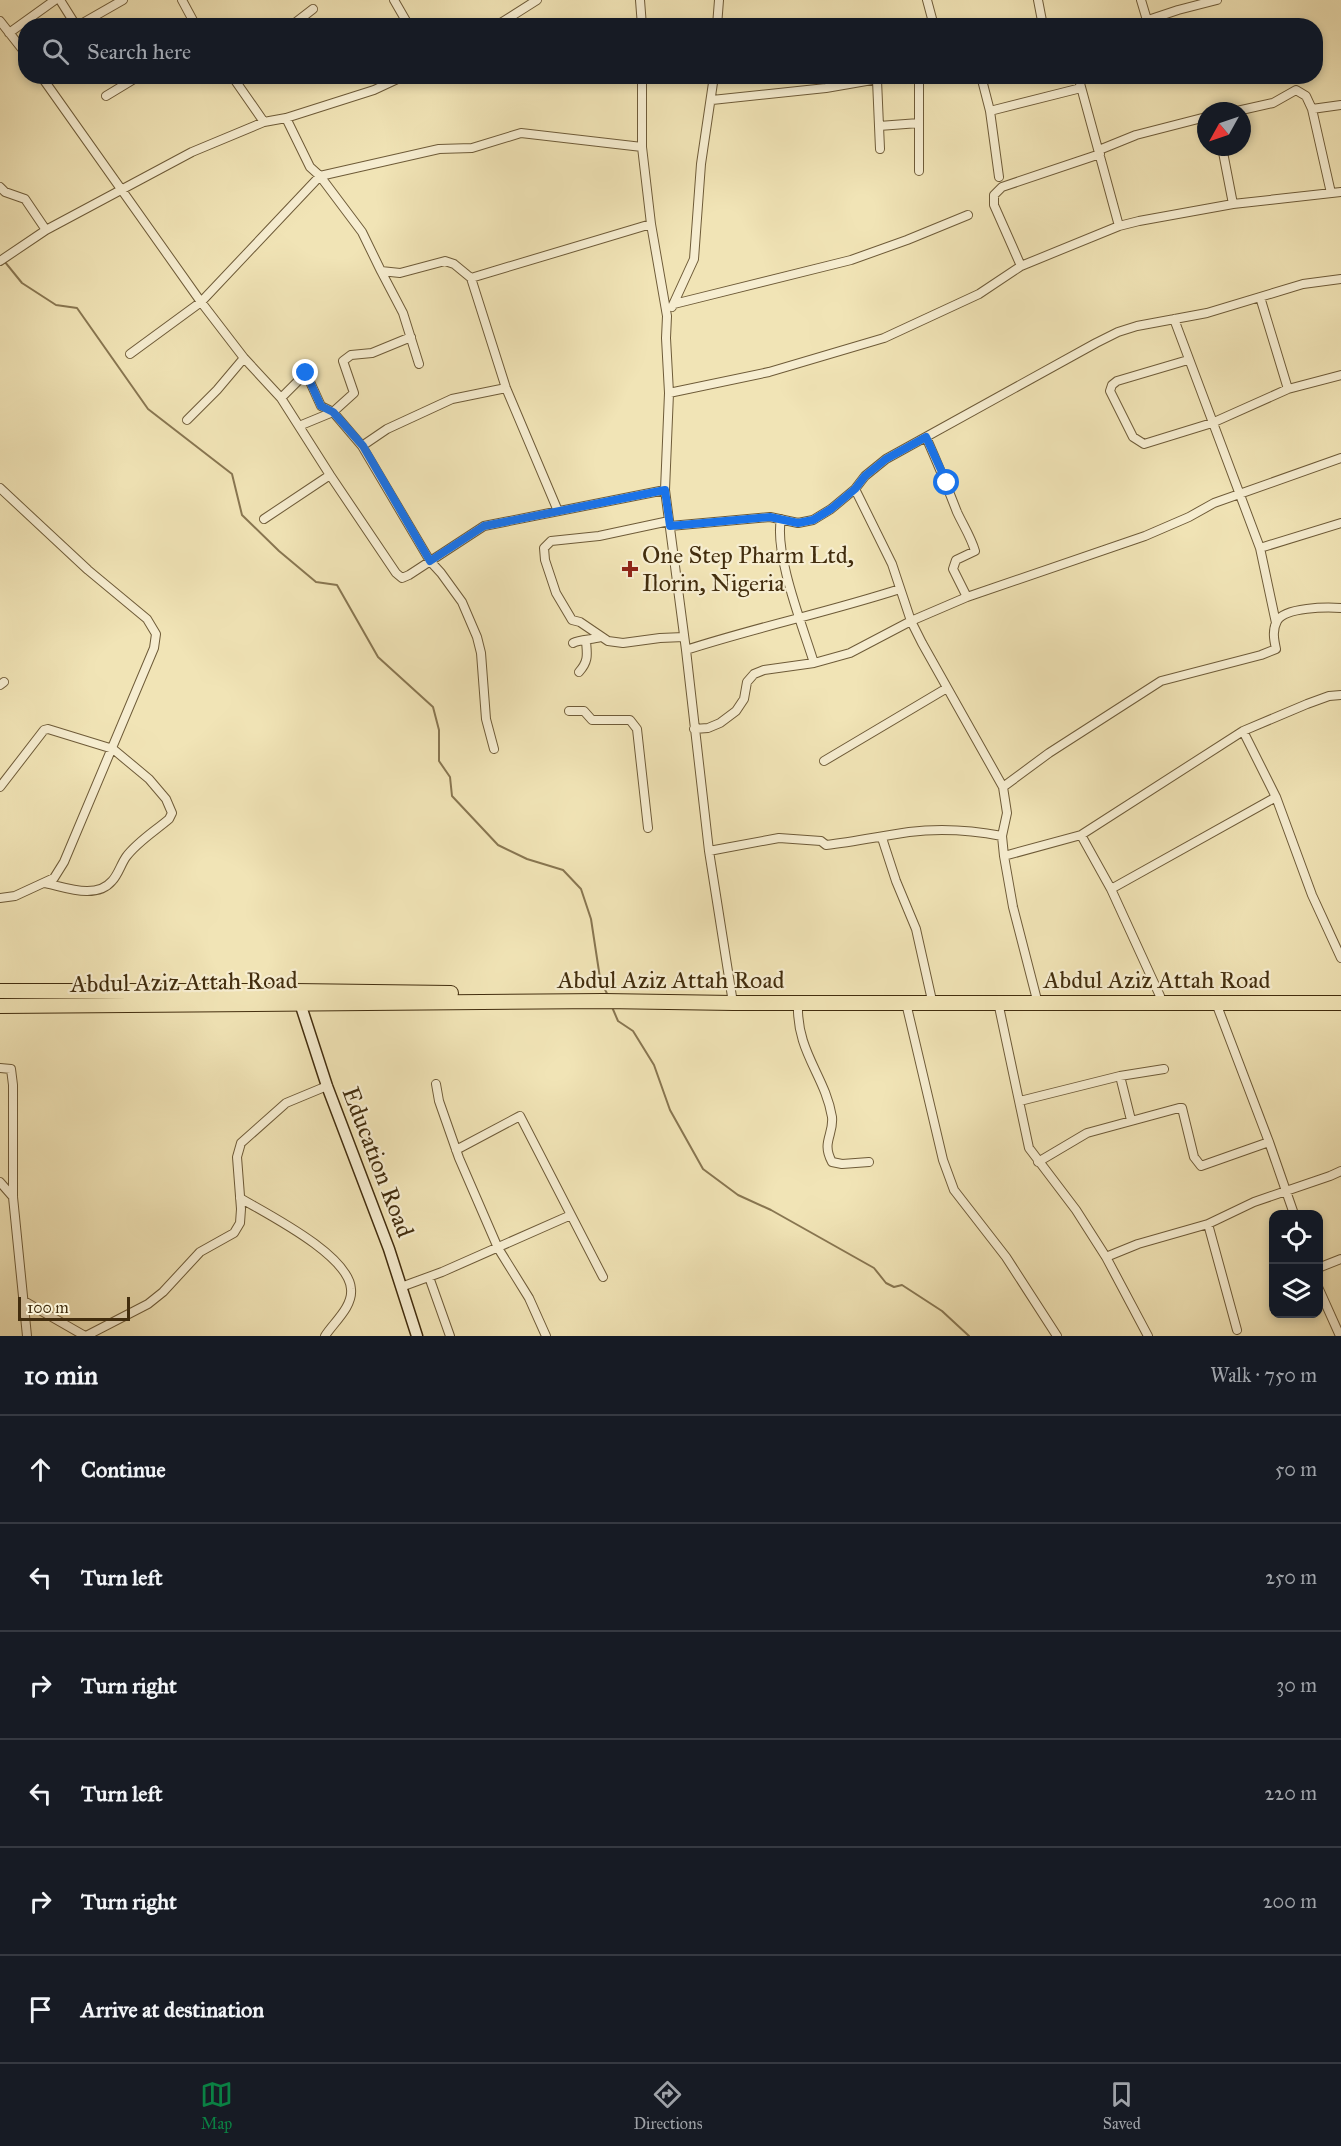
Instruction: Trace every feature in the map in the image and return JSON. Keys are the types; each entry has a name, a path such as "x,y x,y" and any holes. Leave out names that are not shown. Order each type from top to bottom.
{"highway":[{"name":"Abdul Aziz Attah Road","path":"0,991 298,997 608,998 798,1003 998,1002 1341,995"},
{"name":"Abdul Aziz Attah Road","path":"732,1000 1036,996 1160,999 1216,1003 1341,1003"},
{"name":"Abdul Aziz Attah Road","path":"0,1006 298,997"}],"street":[{"path":"30,18 55,0"},
{"path":"60,0 71,18"},
{"path":"92,18 123,0"},
{"path":"182,0 192,18"},
{"path":"394,0 405,18"},
{"path":"509,18 537,0"},
{"path":"640,0 641,18"},
{"path":"718,18 719,0"},
{"path":"927,0 932,18"},
{"path":"1038,0 1042,18"},
{"path":"1141,0 1146,18"},
{"path":"1154,18 1217,0"},
{"path":"301,18 313,9"},
{"path":"0,21 18,44"},
{"path":"9,33 18,27"},
{"path":"47,84 201,302 244,358 281,398 330,475 396,573 402,578 409,576 484,526 665,490"},
{"path":"106,96 126,84"},
{"path":"239,84 264,122"},
{"path":"1,261 46,230 192,152 264,122 286,118 387,84"},
{"path":"642,84 642,147 651,224 667,316 669,393 665,490 709,851 732,1000"},
{"path":"667,316 694,259 701,164 713,84"},
{"path":"711,100 852,84"},
{"path":"877,84 880,149"},
{"path":"919,84 919,171"},
{"path":"983,84 990,111 999,177"},
{"path":"1080,84 1119,226"},
{"path":"990,111 1081,88"},
{"path":"1251,108 1273,104 1296,90 1306,96 1312,109 1331,193"},
{"path":"1312,109 1341,105"},
{"path":"286,118 310,167 320,176 362,232 403,313 419,364"},
{"path":"1021,266 994,205 994,195 1002,187 1099,152 1136,135 1197,119"},
{"path":"879,126 919,123"},
{"path":"130,354 201,302 320,176 439,149 472,148 521,133 642,147"},
{"path":"1224,156 1233,204"},
{"path":"0,187 5,192 24,199 46,230"},
{"path":"669,393 769,372 884,338 979,294 1021,266 1119,226 1233,204 1341,192"},
{"path":"674,304 851,260 968,215"},
{"path":"471,278 651,224"},
{"path":"381,272 400,273 445,261 454,264 471,278 506,388 558,511"},
{"path":"684,637 623,643 601,637 586,626 572,620 556,593 545,560 544,548 551,541 599,536 669,523 770,517 798,523 813,520 831,509 855,489 865,476 886,459 1096,343 1137,326 1207,313 1303,284 1341,279"},
{"path":"1260,297 1288,389"},
{"path":"1174,320 1260,548 1276,623"},
{"path":"298,426 333,412 354,393 343,361 351,356 372,353 411,337"},
{"path":"187,420 244,358"},
{"path":"1188,360 1117,381 1112,385 1110,391 1133,436 1144,444 1212,423 1288,389 1341,375"},
{"path":"281,398 306,373 321,406 333,412 363,446 430,561 462,602 477,637 481,653 486,719 494,749"},
{"path":"363,446 387,429 452,399 506,388"},
{"path":"926,437 975,551 956,560 953,569 967,597"},
{"path":"694,729 708,728 720,723 736,711 744,699 747,682 764,670 814,663 850,653 911,621 967,597 1145,536 1189,517 1214,503 1341,458"},
{"path":"264,519 330,475"},
{"path":"0,488 88,570 147,619 156,634 154,648 64,862 54,878 15,896 0,898"},
{"path":"855,489 892,564 911,621 1003,788 1007,813 1002,836 1004,856 1013,907 1036,996"},
{"path":"781,519 779,529 782,554 814,663"},
{"path":"1260,548 1341,523"},
{"path":"686,650 900,589"},
{"path":"1003,788 1049,753 1161,681 1261,656 1276,649 1273,634 1281,616 1309,608 1341,608"},
{"path":"573,643 578,640 601,637"},
{"path":"579,672 588,658 586,640"},
{"path":"824,761 947,688"},
{"path":"1004,856 1081,835 1243,731 1307,704 1329,696 1341,695"},
{"path":"569,711 584,711 592,720 630,720 634,724 637,729 648,828"},
{"path":"0,787 44,730 53,730 113,749 149,779 166,799 172,813 169,819 132,851 112,882 104,888 84,891 45,883"},
{"path":"1243,731 1276,797 1304,874 1341,958"},
{"path":"1111,889 1276,797"},
{"path":"709,851 779,838 821,842 826,845 909,832 972,830 1002,836"},
{"path":"1081,835 1111,889 1160,999"},
{"path":"882,838 896,881 916,929 932,996"},
{"name":"Education Road","path":"298,997 327,1086 389,1249 417,1336"},
{"path":"998,1002 1029,1148 1077,1210 1106,1257 1148,1336"},
{"path":"798,1003 797,1019 800,1034 832,1119 827,1141 832,1162 842,1164 869,1162"},
{"path":"906,1003 943,1160 954,1190 1006,1257 1057,1336"},
{"path":"1216,1003 1292,1210"},
{"path":"0,1068 11,1069 13,1085 13,1197 28,1335"},
{"path":"1020,1101 1120,1076 1164,1069"},
{"path":"1120,1076 1131,1120"},
{"path":"436,1084 439,1101 456,1150 498,1248 529,1298 546,1336"},
{"path":"24,1301 85,1336 148,1304 163,1292 200,1252 234,1233 240,1223 237,1157 241,1143 286,1103 327,1086"},
{"path":"1038,1162 1087,1133 1182,1108 1194,1157 1201,1166 1269,1142"},
{"path":"456,1150 520,1116 603,1277"},
{"path":"1106,1257 1138,1244 1208,1224 1254,1202 1287,1192 1341,1170"},
{"path":"0,1182 13,1197"},
{"path":"240,1198 303,1235 329,1256 346,1274 351,1289 350,1297 339,1320 330,1327 325,1336"},
{"path":"401,1287 498,1248 571,1215"},
{"path":"1208,1224 1237,1330"},
{"path":"1323,1266 1341,1259"},
{"path":"429,1277 450,1336"},
{"path":"1323,1298 1340,1336"}],"waterway":[{"path":"0,256 22,283 56,305 77,308 148,409 232,474 242,515 279,551 316,582 337,585 378,657 433,707 439,730 439,761 450,777 452,796 498,845 527,859 563,870 581,889 591,919 600,978 608,996"},
{"path":"612,1007 618,1021 633,1031 654,1065 670,1110 703,1169 738,1195 771,1210 874,1268 886,1283 894,1287 902,1285 942,1311 969,1336"}],"place":[{"name":"One Step Pharm Ltd, Ilorin, Nigeria","path":"630,569"}],"route":[{"path":"306,373 321,406 333,412 363,446 430,561 484,526 665,490 670,526 770,517 798,523 813,520 831,509 855,489 865,476 886,459 926,437 947,483"}]}
